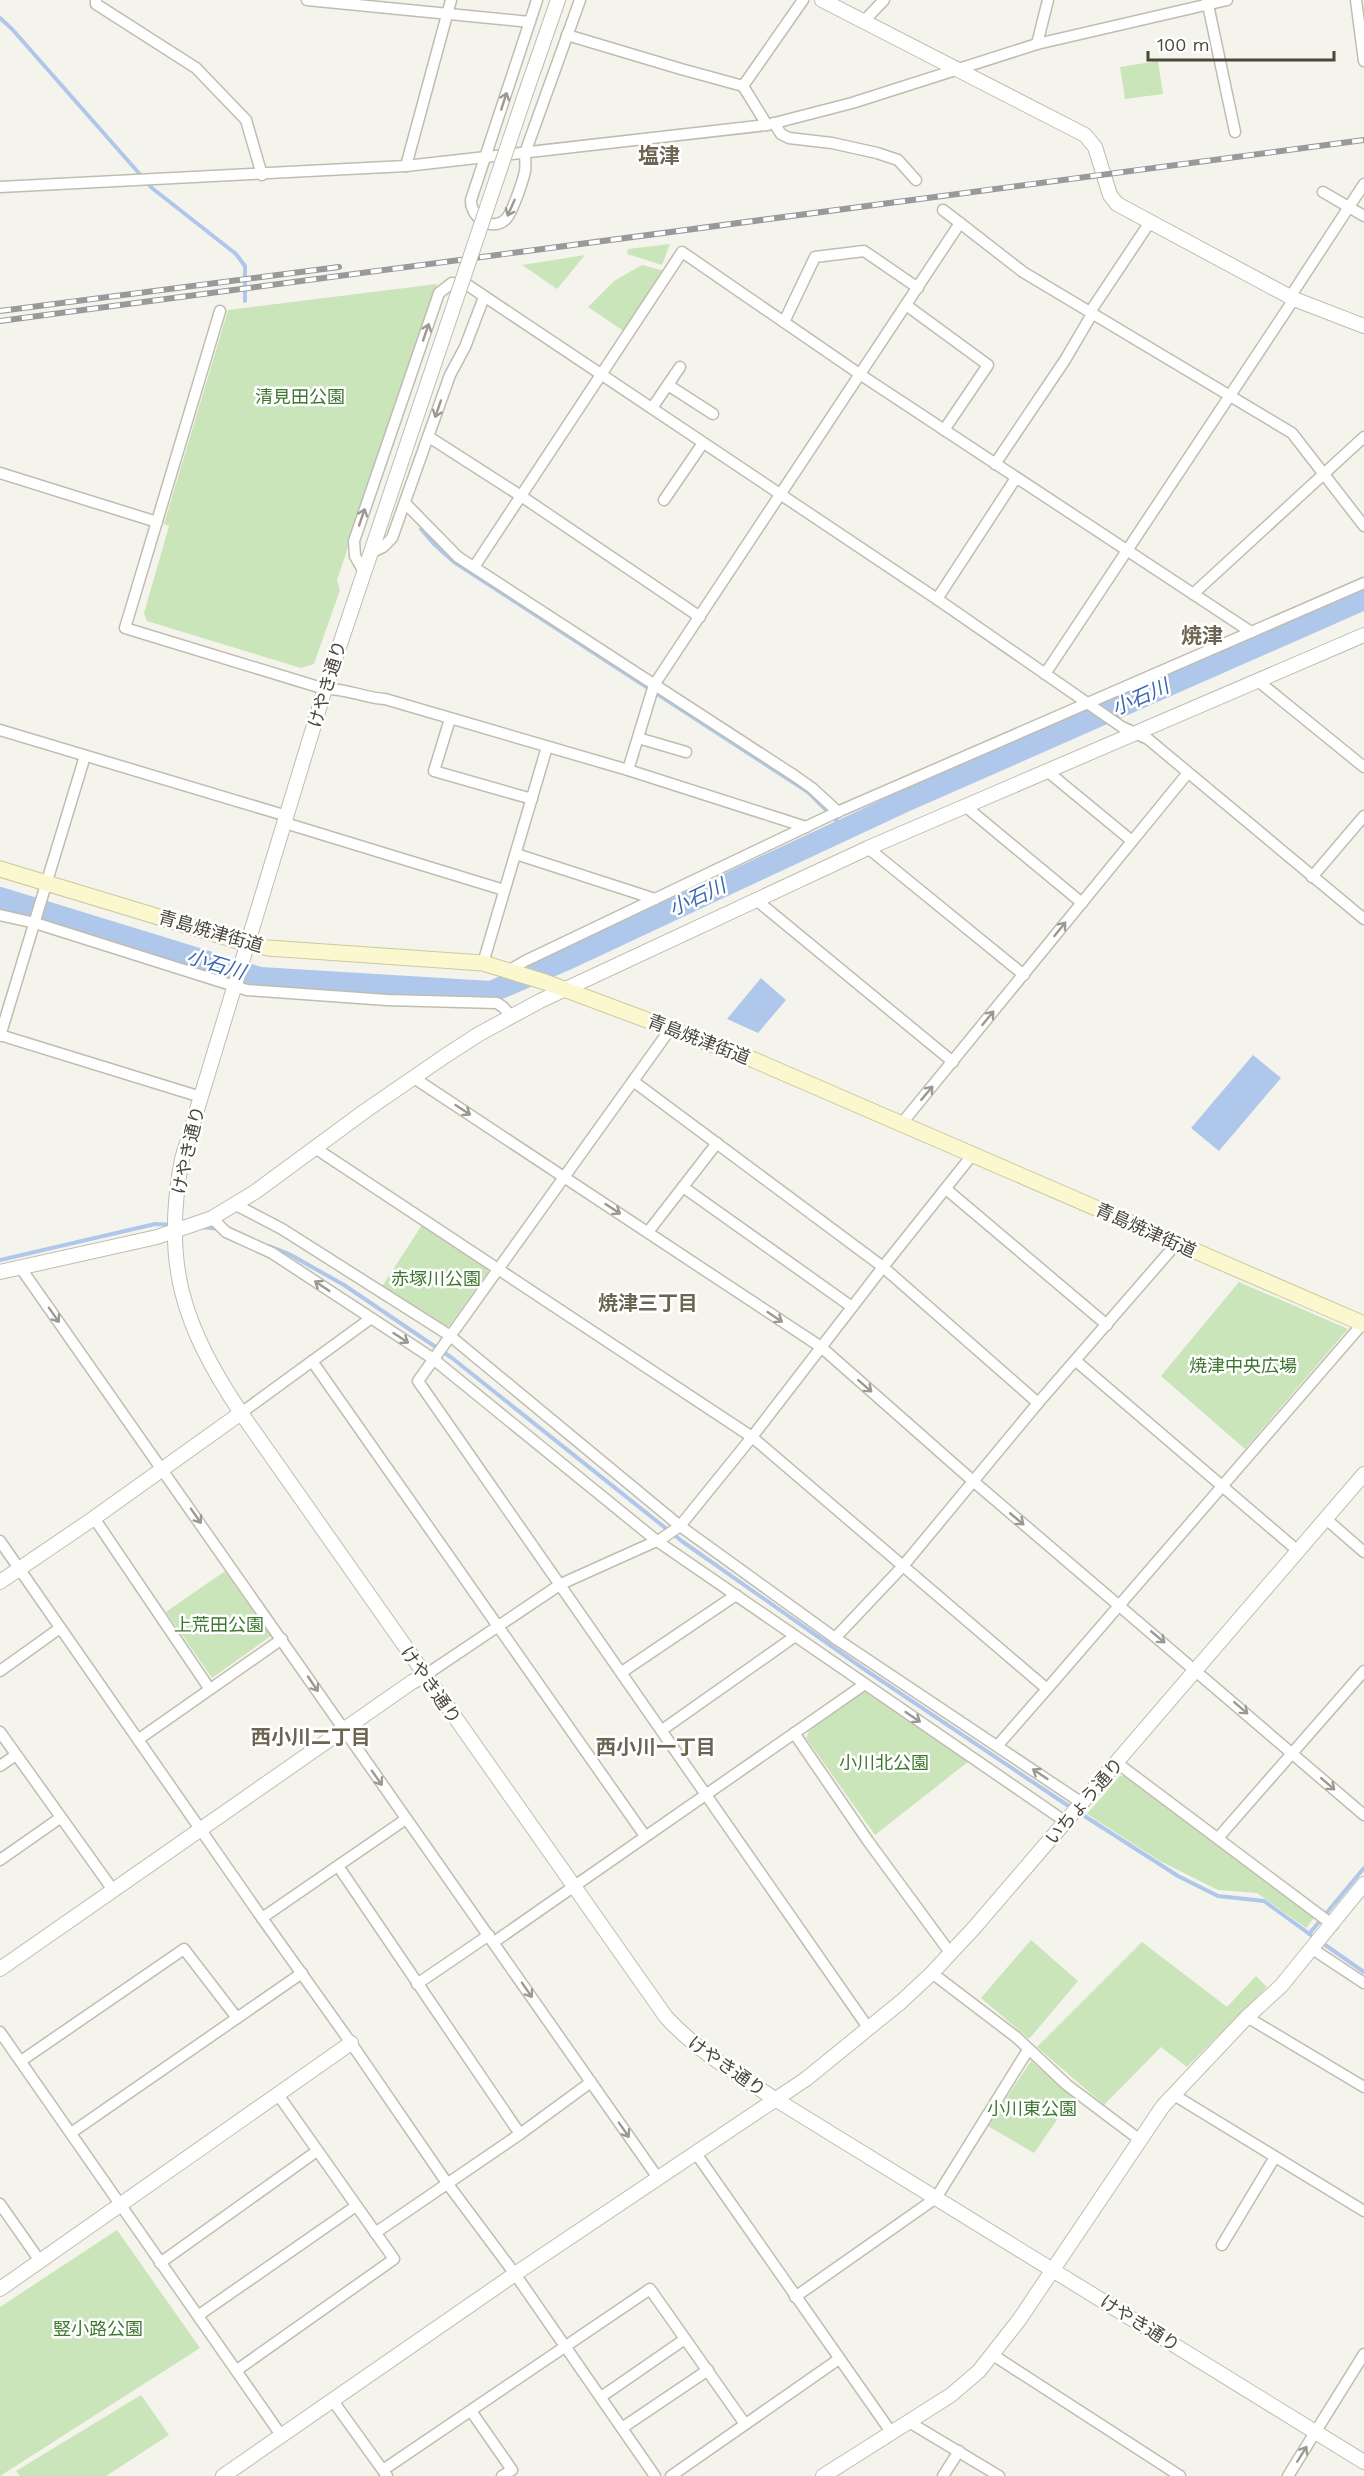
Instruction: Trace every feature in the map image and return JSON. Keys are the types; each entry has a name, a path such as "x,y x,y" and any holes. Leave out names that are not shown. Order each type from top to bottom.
{"main road":[{"name":"青島焼津街道","path":"0,869 248,944 268,948 483,963 510,970 754,1059 1363,1323"}],"street":[{"path":"96,0 96,4 196,68 246,120 262,175"},
{"path":"307,0 530,22"},
{"path":"406,166 451,0"},
{"path":"537,0 471,200 470,207 479,219 496,224 506,219 510,212 525,171 525,153 580,0"},
{"name":"けやき通り","path":"558,0 363,572 182,1160 177,1186 175,1231 178,1275 184,1304 194,1331 219,1380 241,1413 572,1887 666,2017 680,2032 715,2061 1364,2462"},
{"path":"743,86 803,0"},
{"path":"822,0 1085,135 1100,157 1110,195 1117,204 1292,298 1364,326"},
{"path":"863,22 884,0"},
{"path":"1037,44 1048,0"},
{"path":"0,187 406,166 771,124 852,103 1037,44 1207,2 1227,0"},
{"path":"1356,0 1364,61"},
{"path":"1207,2 1235,132"},
{"path":"567,35 743,86 781,134 789,138 832,143 898,160 916,180"},
{"path":"1045,674 1128,552 1364,184"},
{"path":"1323,192 1364,216"},
{"path":"943,210 1023,272 1292,433 1364,526"},
{"path":"995,464 1065,360 1091,313 1149,222"},
{"path":"628,770 653,689 960,223"},
{"path":"784,322 815,257 864,251 918,288"},
{"path":"474,567 682,252 861,375 1251,632"},
{"path":"363,572 355,556 354,541 439,293 444,286 459,282 469,286 938,599 1116,723 1148,739 1187,774 1364,919"},
{"path":"370,553 383,547 392,538 450,375 465,347 484,297"},
{"path":"906,305 988,365 944,430"},
{"path":"220,311 125,628 326,689 340,688 374,699 385,699 628,770 806,827"},
{"path":"652,408 680,367"},
{"path":"668,385 713,414"},
{"path":"1193,594 1364,436"},
{"path":"429,437 700,617"},
{"path":"664,500 703,443"},
{"path":"0,472 157,522"},
{"path":"938,599 1016,478"},
{"path":"405,503 458,557 653,689 812,788 834,814"},
{"path":"510,970 834,814 1364,583"},
{"path":"0,1272 175,1231 212,1218 236,1205 479,1034 511,1016 755,899 868,848 1364,635"},
{"path":"1258,681 1364,767"},
{"path":"450,719 434,771 532,799"},
{"path":"0,730 98,758 504,890"},
{"path":"638,738 686,752"},
{"path":"483,963 547,747"},
{"path":"85,756 0,1035 201,1097"},
{"path":"1047,771 1132,841"},
{"path":"902,1123 1187,774"},
{"path":"965,806 1082,903"},
{"path":"1312,877 1364,816"},
{"path":"868,848 1023,975"},
{"path":"516,854 655,899"},
{"path":"755,899 952,1062"},
{"path":"0,915 35,923 236,984 248,990 463,1004 497,1003 501,1004 511,1016"},
{"path":"671,1028 417,1381 561,1584 869,2029"},
{"path":"414,1078 821,1347 973,1481 1364,1815"},
{"path":"633,1081 883,1267 1038,1403"},
{"path":"648,1232 717,1143"},
{"path":"315,1148 752,1437 1047,1689"},
{"path":"0,1969 344,1730 561,1584 659,1540 678,1528 973,1154"},
{"path":"683,1187 852,1307"},
{"path":"946,1189 1107,1325"},
{"path":"236,1205 275,1225 446,1339 678,1528 1081,1804"},
{"path":"212,1218 226,1232 272,1254 433,1356 659,1540 794,1637 1067,1820"},
{"path":"836,1638 903,1566 1038,1403 1178,1243"},
{"path":"20,1268 658,2178"},
{"path":"0,1582 94,1518 370,1318"},
{"path":"998,1745 1363,1323"},
{"path":"312,1361 645,1836"},
{"path":"1076,1361 1298,1551"},
{"name":"いちょう通り","path":"222,2476 515,2274 776,2099 869,2029 951,1954 1364,1474"},
{"path":"94,1518 209,1688"},
{"path":"1326,1519 1364,1552"},
{"path":"0,1541 447,2183 515,2274 655,2476"},
{"path":"622,1672 736,1595"},
{"path":"0,1671 60,1628"},
{"path":"662,1730 794,1637"},
{"path":"139,1739 282,1639"},
{"path":"1218,1838 1364,1671"},
{"path":"417,1984 572,1887 865,1684"},
{"path":"0,1732 113,1890"},
{"path":"794,1733 868,1841 951,1954"},
{"path":"0,1766 16,1755"},
{"path":"1117,1762 1333,1924"},
{"path":"0,1860 60,1818"},
{"path":"262,1918 406,1819"},
{"path":"338,1866 520,2134"},
{"path":"823,2476 951,2395 979,2371 993,2355 1053,2270 1162,2106 1247,2017 1281,1986 1364,1884"},
{"path":"1311,1948 1364,1983"},
{"path":"21,2061 184,1949 237,2018"},
{"path":"71,2133 302,1973"},
{"path":"932,1973 1016,2037 1067,2085 1140,2140"},
{"path":"1247,2017 1364,2087"},
{"path":"0,2032 280,2435"},
{"path":"0,2289 279,2096 351,2043"},
{"path":"795,2297 936,2198 1028,2050"},
{"path":"375,2233 520,2134 591,2082"},
{"path":"1174,2095 1364,2211"},
{"path":"237,2370 394,2259 279,2096"},
{"path":"160,2263 317,2151"},
{"path":"695,2152 891,2432"},
{"path":"1222,2245 1275,2157"},
{"path":"0,2204 40,2261"},
{"path":"199,2316 357,2206"},
{"path":"333,2401 385,2473 471,2411 650,2289 745,2424"},
{"path":"601,2397 685,2339"},
{"path":"1288,2476 1364,2354"},
{"path":"993,2355 1180,2476"},
{"path":"671,2476 839,2359"},
{"path":"622,2428 708,2370"},
{"path":"471,2411 512,2470 502,2476"},
{"path":"909,2422 999,2476"},
{"path":"943,2476 958,2451"}],"green space":[{"path":"1158,61 1163,94 1125,99 1120,67"},
{"path":"670,244 662,265 627,254 628,249"},
{"path":"585,255 557,289 522,265"},
{"path":"642,265 665,271 625,332 588,307 614,281"},
{"name":"清見田公園","path":"437,284 337,580 340,590 314,664 301,668 147,621 144,613 169,526 164,524 228,310"},
{"name":"赤塚川公園","path":"422,1225 487,1267 488,1272 449,1326 443,1326 381,1288"},
{"name":"焼津中央広場","path":"1239,1282 1348,1329 1245,1449 1161,1376"},
{"name":"上荒田公園","path":"225,1571 271,1636 212,1678 166,1612"},
{"name":"小川北公園","path":"869,1691 969,1761 875,1835 806,1738 809,1731 862,1692"},
{"path":"1120,1776 1124,1776 1314,1918 1306,1928 1257,1893 1218,1890 1160,1861 1087,1814"},
{"path":"1031,1940 1078,1981 1029,2039 981,1998"},
{"path":"1142,1942 1227,2007 1256,1976 1267,1987 1187,2067 1161,2047 1104,2105 1037,2047"},
{"name":"小川東公園","path":"1031,2061 1073,2097 1034,2153 988,2126"},
{"name":"竪小路公園","path":"117,2230 200,2348 0,2476 0,2307"},
{"path":"141,2395 169,2435 106,2476 20,2476 16,2471"}],"water":[{"path":"761,978 786,1000 758,1033 727,1019"},
{"path":"1253,1055 1281,1078 1219,1151 1191,1128"}],"waterway":[{"path":"0,18 152,188 236,254 245,266 245,301"},
{"path":"421,529 454,562 808,792 844,828"},
{"name":"小石川","path":"0,898 260,978 491,992 565,960 903,802 1364,599"},
{"path":"0,1260 155,1224 172,1225"},
{"path":"201,1227 220,1229"},
{"path":"269,1246 289,1254 344,1285 452,1358 683,1542 864,1669 1058,1799 1178,1876 1218,1896 1264,1901 1315,1938"},
{"path":"1309,1934 1364,1868"},
{"path":"1321,1942 1364,1972"}],"railway":[{"path":"0,321 1364,140"},
{"path":"0,311 339,267"}],"district":[{"name":"塩津","path":"659,155"},
{"name":"焼津","path":"1202,635"},
{"name":"焼津三丁目","path":"648,1303"},
{"name":"西小川二丁目","path":"311,1737"},
{"name":"西小川一丁目","path":"656,1747"}]}
